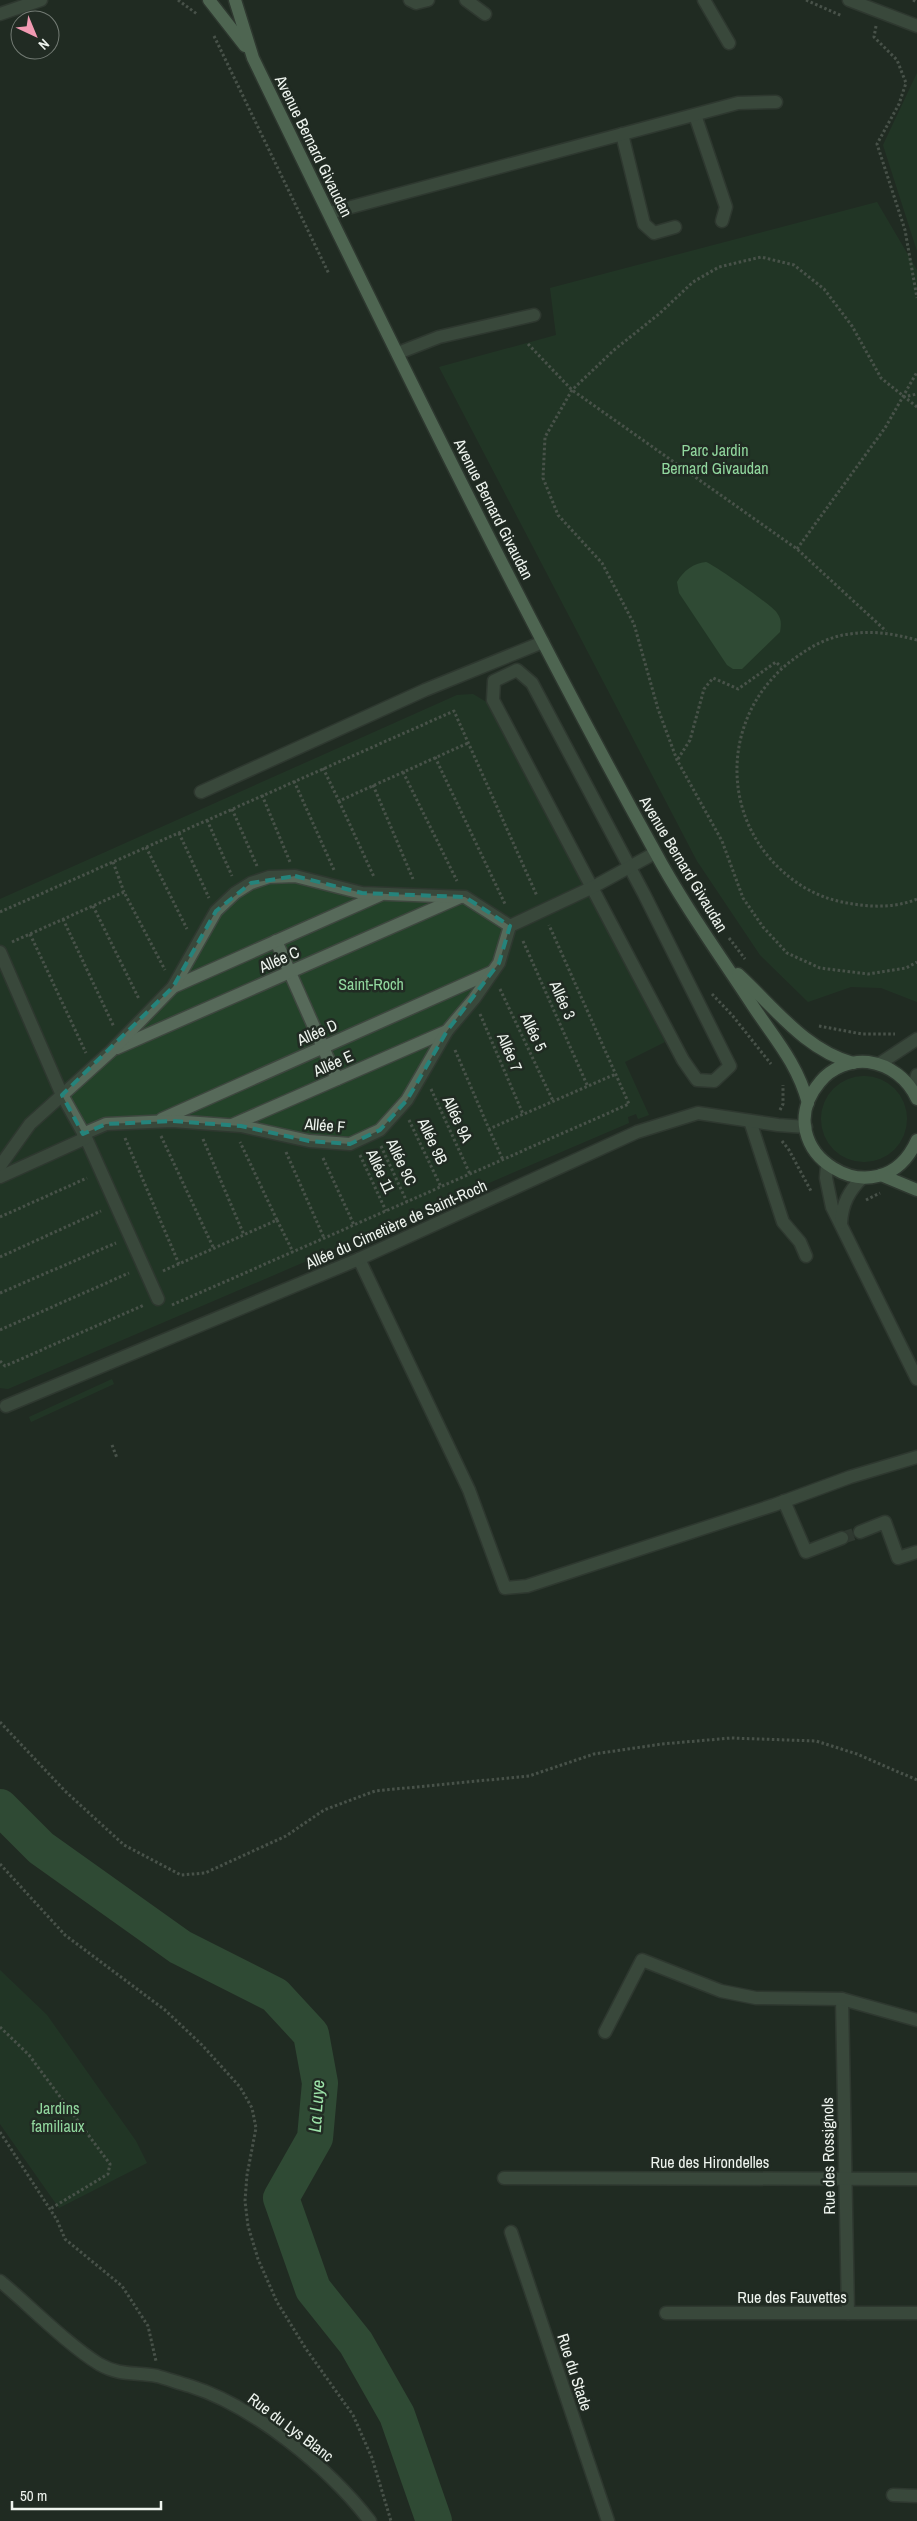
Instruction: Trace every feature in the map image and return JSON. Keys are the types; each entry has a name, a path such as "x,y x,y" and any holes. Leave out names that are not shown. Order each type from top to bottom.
{"main road":[{"path":"209,0 253,58"},
{"path":"235,0 253,58"},
{"name":"Avenue Bernard Givaudan","path":"253,58 543,642 655,853 726,963"},
{"path":"726,963 808,1041 825,1053 853,1063 879,1064 898,1074 915,1094"},
{"path":"726,963 755,1009 780,1042 802,1082 808,1103"},
{"path":"853,1063 838,1068 824,1077 814,1089 808,1103 806,1127 809,1141 827,1165 843,1174 862,1178 882,1175 905,1160 917,1140"},
{"path":"882,1175 917,1190"}],"street":[{"path":"0,14 41,0"},
{"path":"410,0 416,2 428,0"},
{"path":"466,0 485,14"},
{"path":"704,0 729,43"},
{"path":"849,0 917,26"},
{"path":"329,213 738,103 776,102"},
{"path":"695,115 726,207 722,221"},
{"path":"622,134 644,224 654,232 676,227"},
{"path":"398,353 439,337 534,315"},
{"path":"201,792 425,690 543,642"},
{"path":"496,661 504,676"},
{"path":"517,670 532,683 630,868 730,1066 714,1081 697,1080 683,1060 493,700 494,682 517,670"},
{"path":"0,1166 30,1124 111,1051 173,987 195,945 216,911 239,890 251,883 263,879 296,876 362,893 463,897 512,924 593,887 655,853"},
{"path":"173,987 382,894"},
{"name":"Allée C","path":"111,1051 463,897"},
{"name":"Allée F","path":"0,1176 85,1136 106,1124 196,1122 232,1125 316,1142 350,1144 375,1133 402,1106 424,1074 447,1031 474,999 498,963 512,924"},
{"path":"276,941 337,1079"},
{"path":"4,948 62,1095 85,1136 158,1299"},
{"name":"Allée D","path":"155,1122 492,972"},
{"name":"Allée E","path":"232,1125 447,1031"},
{"path":"879,1064 916,1040"},
{"path":"915,1094 917,1075"},
{"name":"Allée du Cimetière de Saint-Roch","path":"6,1406 359,1259 637,1132 698,1114 806,1127"},
{"path":"750,1121 783,1222 800,1242 806,1256"},
{"path":"827,1165 828,1192 840,1225 917,1379"},
{"path":"840,1225 842,1209 854,1185 862,1178"},
{"path":"359,1259 469,1490 505,1588 527,1586 784,1501 850,1477 917,1457"},
{"path":"784,1501 806,1552 842,1538"},
{"path":"860,1532 885,1522 898,1558 917,1552"},
{"path":"605,2032 642,1960 721,1991 756,1998 842,1999 917,2020"},
{"name":"Rue des Rossignols","path":"842,1999 848,2313"},
{"name":"Rue des Hirondelles","path":"504,2178 917,2179"},
{"name":"Rue du Stade","path":"511,2232 608,2521"},
{"name":"Rue du Lys Blanc","path":"0,2281 99,2364 120,2374 156,2376 226,2400 254,2417 290,2443 327,2476 370,2521"},
{"name":"Rue des Fauvettes","path":"666,2313 917,2313"},
{"path":"893,2496 917,2496"}],"path":[{"path":"913,0 917,2"},
{"path":"876,25 874,38 897,60 906,83 899,104 877,144 905,230 917,298"},
{"path":"214,36 328,274"},
{"path":"917,407 881,378 852,326 824,289 794,266 761,257 719,267 693,282 659,314 614,350 572,390 545,437 544,478 558,515 602,563 634,624 658,709 677,760 722,841 743,898 763,927 787,953 820,968 868,974 906,968 917,962"},
{"path":"528,344 572,390 797,549 887,632"},
{"path":"797,549 885,428 917,372"},
{"path":"903,397 917,394"},
{"path":"917,640 887,632 849,634 812,646 781,667 755,699 740,736 736,777 744,816 763,852 792,881 828,899 867,907 908,903 917,899"},
{"path":"677,760 690,740 704,689 713,678 738,689 776,662 781,667"},
{"path":"0,912 454,711 630,1104 171,1306 158,1299 5,1366 0,1361"},
{"path":"339,801 468,742"},
{"name":"Allée 3","path":"434,757 588,1086"},
{"path":"323,768 382,894"},
{"path":"403,772 463,897"},
{"path":"294,781 342,888"},
{"path":"373,786 420,896"},
{"path":"262,795 296,876"},
{"path":"232,809 263,879"},
{"path":"207,820 239,890"},
{"path":"179,832 216,911"},
{"path":"146,847 195,945"},
{"path":"113,862 124,892 173,987"},
{"path":"4,948 30,934 124,892"},
{"path":"94,906 147,1014"},
{"path":"63,919 120,1041"},
{"path":"725,933 746,960"},
{"path":"30,934 93,1067"},
{"name":"Allée 5","path":"492,972 553,1102"},
{"path":"692,991 703,989 716,997 775,1068"},
{"name":"Allée 7","path":"474,999 523,1114"},
{"path":"812,1024 862,1034 905,1032 916,1040"},
{"path":"447,1031 503,1160"},
{"name":"Allée 9A","path":"424,1074 470,1174"},
{"path":"489,1129 616,1074"},
{"name":"Allée 9B","path":"402,1106 441,1187"},
{"path":"155,1122 214,1249"},
{"path":"196,1122 244,1235"},
{"path":"119,1123 179,1264"},
{"path":"232,1125 293,1252"},
{"name":"Allée 9C","path":"375,1133 407,1202"},
{"path":"278,1134 324,1238"},
{"path":"316,1142 354,1225"},
{"name":"Allée 11","path":"354,1142 386,1211"},
{"path":"0,1218 101,1172"},
{"path":"0,1257 116,1205"},
{"path":"0,1330 146,1272 179,1264 277,1220"},
{"path":"0,1293 130,1237"},
{"path":"112,1445 117,1458"},
{"path":"0,1722 65,1791 124,1845 181,1875 206,1874 286,1836 324,1810 375,1791 529,1776 594,1754 662,1744 731,1738 816,1740 883,1764 917,1780"},
{"path":"0,1864 65,1935 165,2010 202,2045 240,2087 252,2108 256,2128 247,2175 245,2201 248,2226 258,2259 287,2317 306,2349 353,2415 372,2458 392,2521"},
{"path":"0,2026 29,2055 110,2164 108,2174 50,2209"},
{"path":"0,2132 50,2209 65,2239 122,2286 148,2326 156,2358 156,2376"}],"highlighted area":[{"path":"295,876 362,893 465,897 510,926 499,963 447,1031 407,1100 380,1130 350,1144 309,1141 241,1126 172,1121 106,1124 83,1134 62,1095 173,987 216,911 251,883"}],"green space":[{"path":"917,73 917,251 883,145"},
{"name":"Parc Jardin Bernard Givaudan","path":"877,202 917,270 917,1002 881,988 851,987 808,1002 760,955 697,861 439,367 556,335 550,288"},
{"name":"Saint-Roch","path":"473,694 488,703 492,709 665,1042 625,1062 649,1115 638,1119 636,1114 628,1117 629,1123 8,1389 0,1388 0,899 457,695"},
{"path":"864,1076 880,1079 888,1083 900,1095 904,1103 907,1119 904,1135 900,1143 888,1155 880,1159 864,1162 848,1159 840,1155 828,1143 824,1135 821,1119 824,1103 828,1095 840,1083 848,1079"},
{"path":"112,1379 114,1384 31,1422 29,1417"},
{"name":"Jardins familiaux","path":"0,1970 47,2015 136,2141 147,2163 59,2208 0,2124"}],"shaded area":[{"path":"706,562 755,594 773,609 780,618 780,632 742,669 733,669 727,665 679,593 677,582 682,574 693,566"}],"waterway":[{"name":"La Luye","path":"0,1807 41,1848 180,1947 275,1995 311,2034 320,2083 315,2138 281,2198 313,2289 356,2343 397,2415 434,2521"}],"tunnel":[{"path":"842,1538 860,1532"}]}
